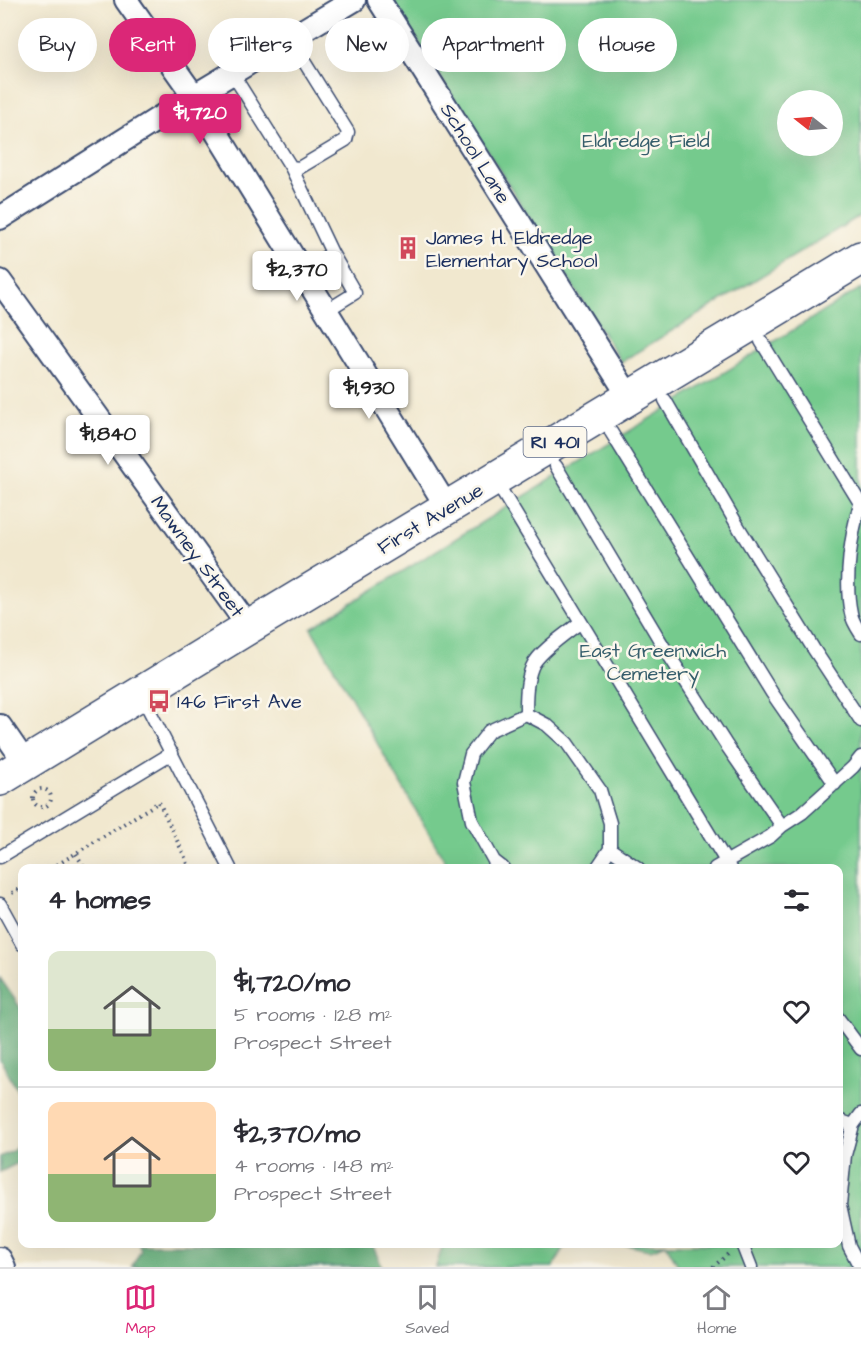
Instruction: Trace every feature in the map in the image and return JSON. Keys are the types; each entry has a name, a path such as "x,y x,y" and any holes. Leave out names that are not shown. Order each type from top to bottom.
{"main road":[{"name":"First Avenue","path":"13,772 861,258"}],"street":[{"path":"126,0 194,96 447,507"},
{"path":"313,25 354,0"},
{"name":"School Lane","path":"379,0 630,398"},
{"path":"0,218 232,73"},
{"name":"Mawney Street","path":"0,281 249,627"},
{"path":"0,726 13,772"},
{"path":"0,1259 4,1267"}],"lane":[{"path":"291,167 299,168 346,140 348,132 311,72"},
{"path":"232,73 291,167 332,253 355,293 326,311"},
{"path":"302,272 332,253"},
{"path":"761,341 861,502 853,531 848,584 851,615 861,634"},
{"path":"665,400 739,528 861,721"},
{"path":"611,432 772,693 835,784"},
{"path":"556,466 665,649 782,826"},
{"path":"495,479 722,864"},
{"path":"851,615 861,605"},
{"path":"526,714 526,690 532,665 550,644 581,622"},
{"path":"140,693 228,864"},
{"path":"526,714 547,724 567,743 600,790 610,823 610,849 600,864"},
{"path":"498,864 472,821 464,782 471,754 489,731 526,714"},
{"path":"0,857 172,753"},
{"path":"729,864 802,813 861,757"},
{"path":"610,849 632,864"},
{"path":"0,904 18,937"},
{"path":"843,1025 861,1049"},
{"path":"843,1175 845,1155 853,1125 861,1114"},
{"path":"843,1121 853,1125"},
{"path":"843,1219 849,1246 860,1267"},
{"path":"744,1248 751,1267"}],"path":[{"path":"45,789 50,793 51,800 47,806 38,806 35,803 33,798 38,790 45,789"},
{"path":"59,864 159,802 188,864"},
{"path":"76,854 82,864"}],"green space":[{"name":"Eldredge Field","path":"397,0 861,0 861,215 621,362 437,72 566,72 566,18 421,18 421,46 409,27 409,18 403,18 393,2"},
{"name":"East Greenwich Cemetery","path":"861,288 861,1267 679,1267 668,1248 843,1248 843,864 447,864 311,628"},
{"path":"0,978 18,1004 18,1092 0,1059"},
{"path":"18,1143 18,1163 0,1172 0,1157 14,1150"},
{"path":"140,1248 374,1248 382,1267 132,1267"},
{"path":"442,1248 564,1248 553,1267 436,1267"}],"place":[{"name":"James H. Eldredge Elementary School","path":"408,248"},
{"name":"146 First Ave","path":"159,701"}]}
